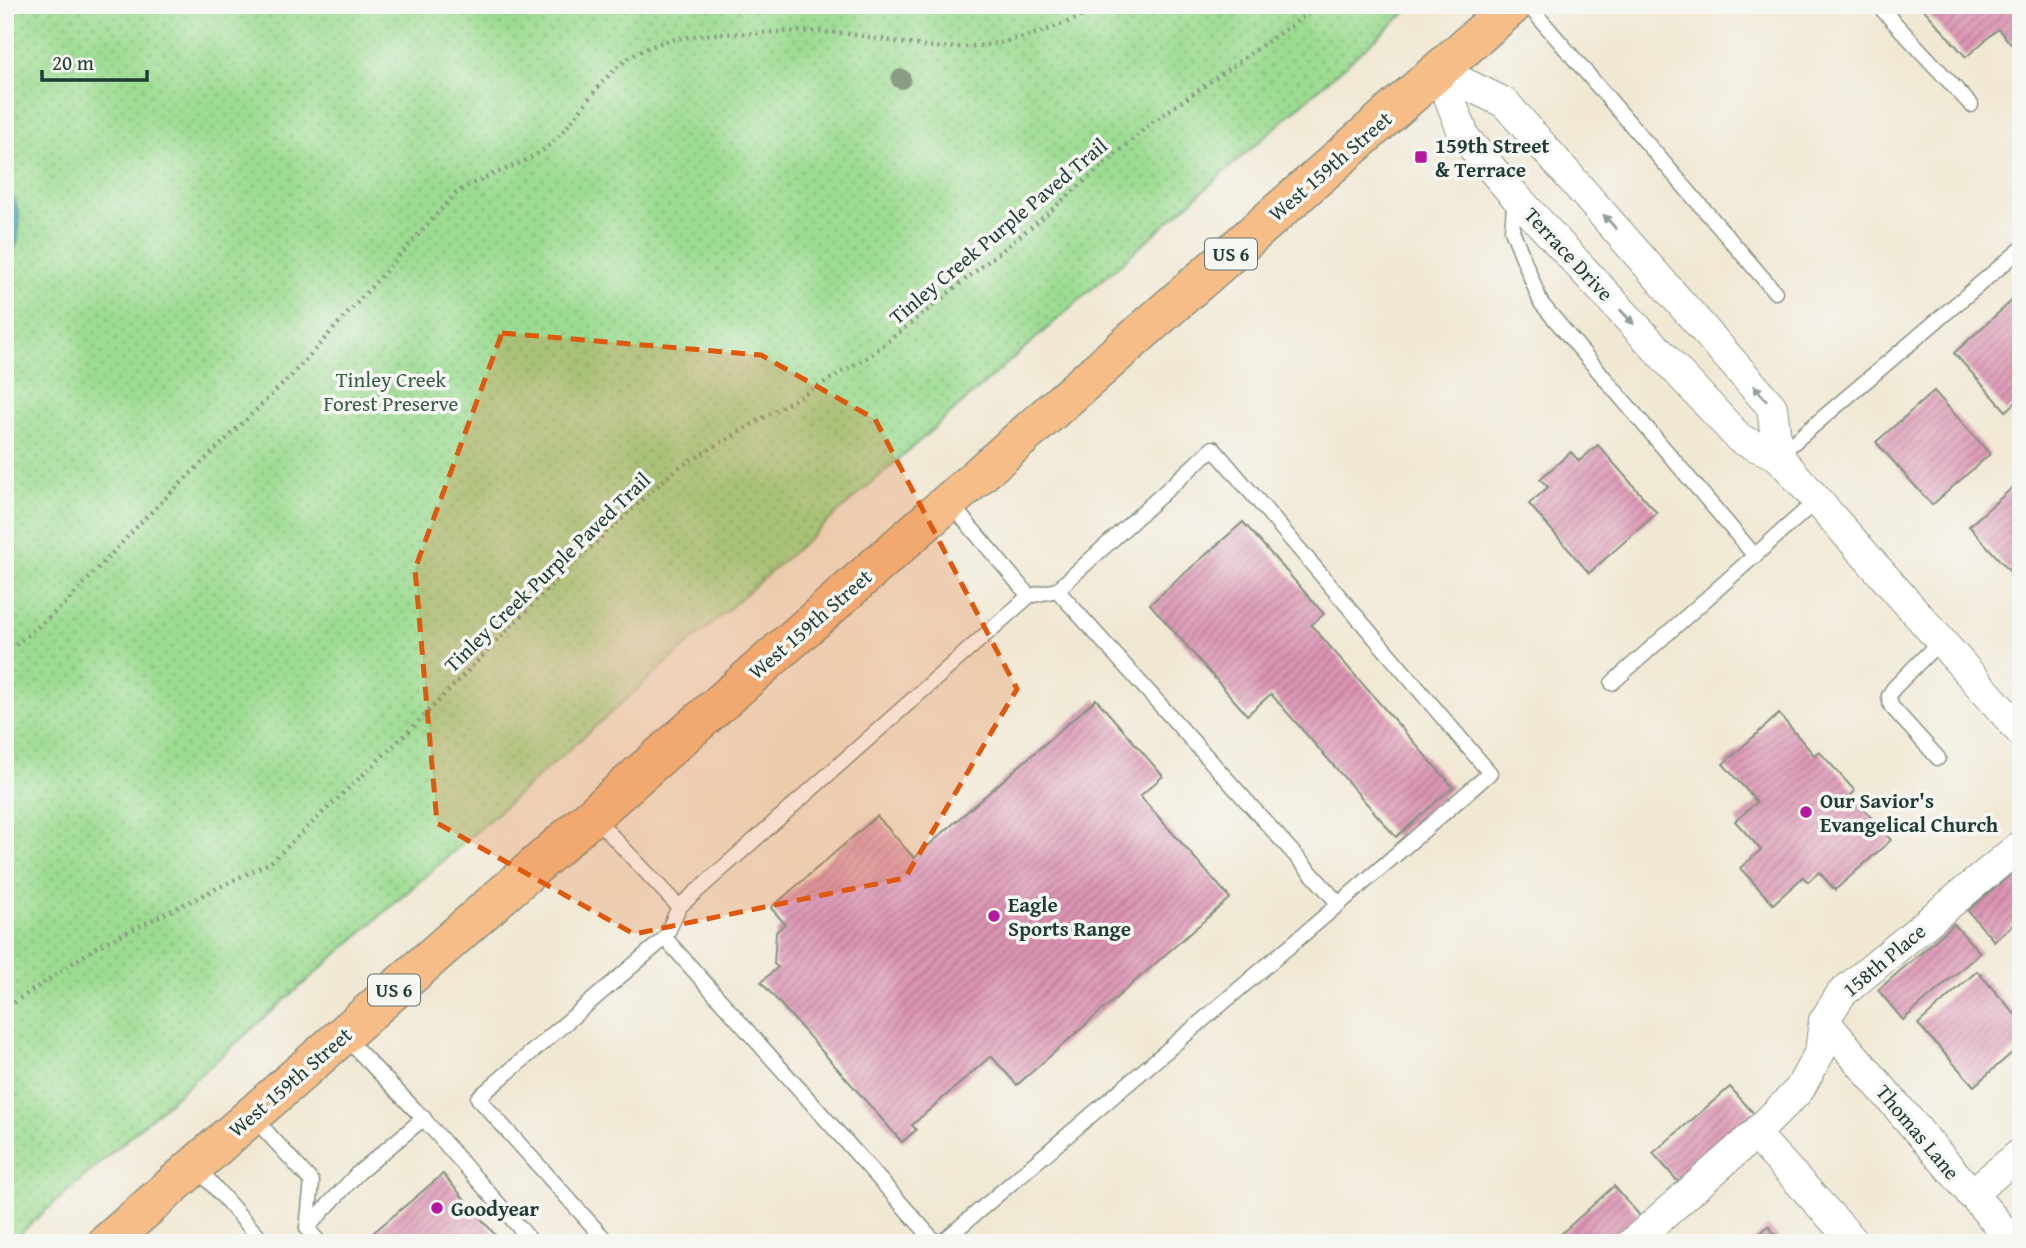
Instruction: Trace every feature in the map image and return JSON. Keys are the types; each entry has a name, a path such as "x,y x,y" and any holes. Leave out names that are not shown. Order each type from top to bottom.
{"main road":[{"name":"West 159th Street","path":"107,1243 1513,5"}],"street":[{"name":"Terrace Drive","path":"1439,71 1465,138 1515,196 1740,439 1778,456 2021,732"},
{"path":"1439,71 1505,103 1736,365 1772,407 1778,456"},
{"name":"158th Place","path":"1632,1243 1755,1134 1799,1090 1820,1052 1824,1021 1841,994 2021,845"},
{"name":"Thomas Lane","path":"1824,1021 2014,1243"},
{"path":"1755,1134 1855,1243"},
{"path":"1971,1194 2021,1153"}],"lane":[{"path":"1528,5 1775,292"},
{"path":"1878,5 1971,105"},
{"path":"1515,196 1512,230 1541,303 1755,556"},
{"path":"1778,456 2021,249"},
{"path":"608,1243 478,1098 666,937 680,907 1029,596 1057,590 1213,448 1490,773 941,1243"},
{"path":"1612,684 1817,500"},
{"path":"949,502 1029,596"},
{"path":"1057,590 1339,904"},
{"path":"1938,758 1891,706 1889,696 1940,641"},
{"path":"593,815 680,907"},
{"path":"666,937 936,1243"},
{"path":"343,1035 424,1118 533,1243"},
{"path":"251,1115 312,1182 307,1228 320,1243"},
{"path":"307,1228 357,1174 424,1118"},
{"path":"195,1164 264,1243"}],"path":[{"path":"5,654 65,604 146,517 292,375 455,194 486,175 521,163 552,142 605,79 621,63 640,51 675,39 711,34 784,32 839,33 926,47 959,48 1000,44 1068,23 1108,5"},
{"name":"Tinley Creek Purple Paved Trail","path":"5,1013 9,1006 98,946 271,862 408,731 573,563 676,469 872,355 1041,219 1154,121 1320,5"}],"highlighted area":[{"path":"502,333 761,355 875,419 1017,689 905,878 634,934 437,823 415,569"}],"green space":[{"name":"Tinley Creek Forest Preserve","path":"5,5 1414,5 9,1243 5,1243"}],"water":[{"path":"5,184 16,205 19,227 15,249 5,270"}],"building":[{"path":"1920,5 2021,5 2021,36 2011,44 1998,29 1966,57"},
{"path":"2016,297 2021,302 2021,398 2006,411 1954,353"},
{"path":"1934,391 1990,454 1932,505 1876,442"},
{"path":"1598,445 1657,513 1589,573 1529,504 1548,487 1540,479 1571,452 1579,461"},
{"path":"2021,480 2021,584 1969,526"},
{"path":"1243,522 1324,614 1311,625 1453,787 1396,837 1271,694 1247,715 1150,604"},
{"name":"Eagle Sports Range","path":"1096,699 1163,776 1140,796 1230,898 1017,1085 991,1056 912,1125 916,1130 902,1142 761,982 778,967 774,964 776,932 785,924 771,908 877,816 914,858"},
{"name":"Our Savior's Evangelical Church","path":"1779,714 1814,755 1819,751 1855,791 1851,795 1891,840 1835,890 1819,872 1808,882 1803,877 1773,904 1740,868 1761,850 1735,821 1757,802 1723,764"},
{"path":"2021,865 2021,918 1994,941 1968,911"},
{"path":"1954,924 1980,953 1903,1020 1878,990"},
{"path":"1977,971 2021,1021 2021,1045 1974,1086 1918,1024"},
{"path":"1730,1087 1756,1116 1679,1183 1653,1153"},
{"name":"Goodyear","path":"443,1174 502,1243 361,1243"},
{"path":"1614,1186 1641,1217 1611,1243 1551,1243"},
{"path":"1768,1226 1783,1243 1750,1243"}],"place":[{"name":"159th Street & Terrace","path":"1421,157"},
{"name":"Our Savior's Evangelical Church","path":"1806,812"},
{"name":"Eagle Sports Range","path":"994,916"},
{"name":"Goodyear","path":"437,1208"}]}
